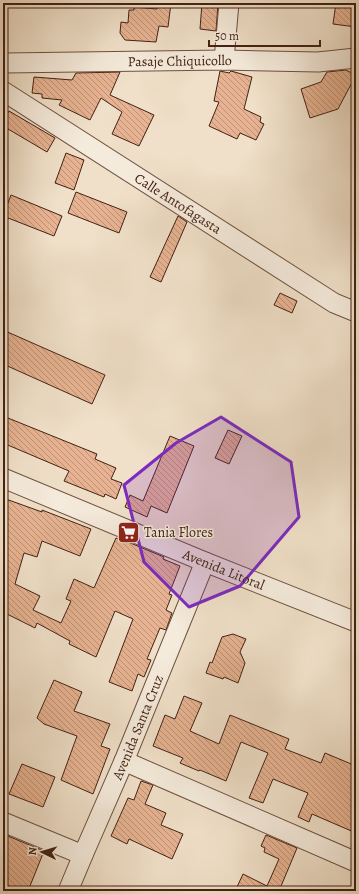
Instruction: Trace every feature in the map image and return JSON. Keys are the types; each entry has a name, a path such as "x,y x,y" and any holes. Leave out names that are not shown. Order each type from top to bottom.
{"street":[{"path":"224,60 229,3"},
{"name":"Pasaje Chiquicollo","path":"3,64 224,60 318,62 356,58"},
{"name":"Calle Antofagasta","path":"3,91 334,303 356,312"},
{"name":"Avenida Litoral","path":"3,478 205,562 356,622"},
{"name":"Avenida Santa Cruz","path":"68,891 124,761 205,562"},
{"path":"124,761 356,862"},
{"path":"3,822 83,855"}],"highlighted area":[{"path":"221,417 291,462 299,517 240,586 189,607 144,562 124,485 176,443"}],"building":[{"path":"158,3 171,3 168,27 159,26 156,42 125,40 120,33 121,22 128,23 129,10 134,10 134,7 157,9"},
{"path":"202,3 218,4 216,31 200,29"},
{"path":"336,3 356,3 356,27 333,24"},
{"path":"346,70 356,75 338,109 310,118 301,89 321,82 327,72"},
{"path":"220,71 229,73 231,71 252,77 244,109 261,117 260,122 264,124 256,140 240,133 237,139 209,126 219,102 214,101"},
{"path":"120,72 110,95 154,115 139,146 112,134 122,112 101,98 90,120 59,105 62,100 42,98 42,94 32,93 34,77 72,80 76,73"},
{"path":"9,111 55,138 47,152 3,126 3,121"},
{"path":"66,153 84,160 74,190 55,183"},
{"path":"76,192 127,212 119,233 68,213"},
{"path":"11,195 62,216 54,236 3,216"},
{"path":"178,216 187,222 161,282 150,277"},
{"path":"280,293 297,301 292,313 274,305"},
{"path":"3,330 105,375 92,404 3,364"},
{"path":"3,416 97,454 95,459 116,468 111,479 122,483 116,499 105,494 104,497 64,481 69,471 3,443"},
{"path":"228,430 242,436 229,464 215,458"},
{"path":"170,436 194,446 167,513 151,506 147,517 125,507 130,495 143,501"},
{"path":"3,498 42,512 42,510 91,529 80,556 42,541 37,557 24,553 15,584 40,596 33,610 61,623 71,601 66,599 74,579 94,588 116,538 164,557 163,559 180,566 169,594 172,595 166,610 172,613 166,630 160,628 147,659 151,660 144,677 138,674 132,691 109,682 133,619 115,611 96,657 69,644 70,641 37,623 35,628 5,613 3,614"},
{"path":"233,634 246,639 240,652 245,663 238,683 224,677 223,679 206,673 210,662 212,663 222,637"},
{"path":"54,680 82,692 74,711 110,724 101,746 110,749 93,794 61,780 77,736 44,724 37,718"},
{"path":"184,696 202,703 190,731 219,744 230,715 289,739 285,749 321,763 325,753 356,766 356,833 312,814 309,822 298,817 308,793 273,779 263,803 249,798 268,753 241,742 226,781 180,763 183,758 153,746 165,715 175,719"},
{"path":"22,764 55,777 43,807 9,794"},
{"path":"141,781 153,785 145,804 166,813 161,825 183,834 172,859 129,839 127,844 111,836 128,798 134,800"},
{"path":"3,834 44,851 28,891 21,891 3,884"},
{"path":"266,835 297,848 279,891 245,891 237,887 243,874 267,886 279,859 264,852 265,848 261,846"}],"place":[{"name":"Tania Flores","path":"129,532"}]}
